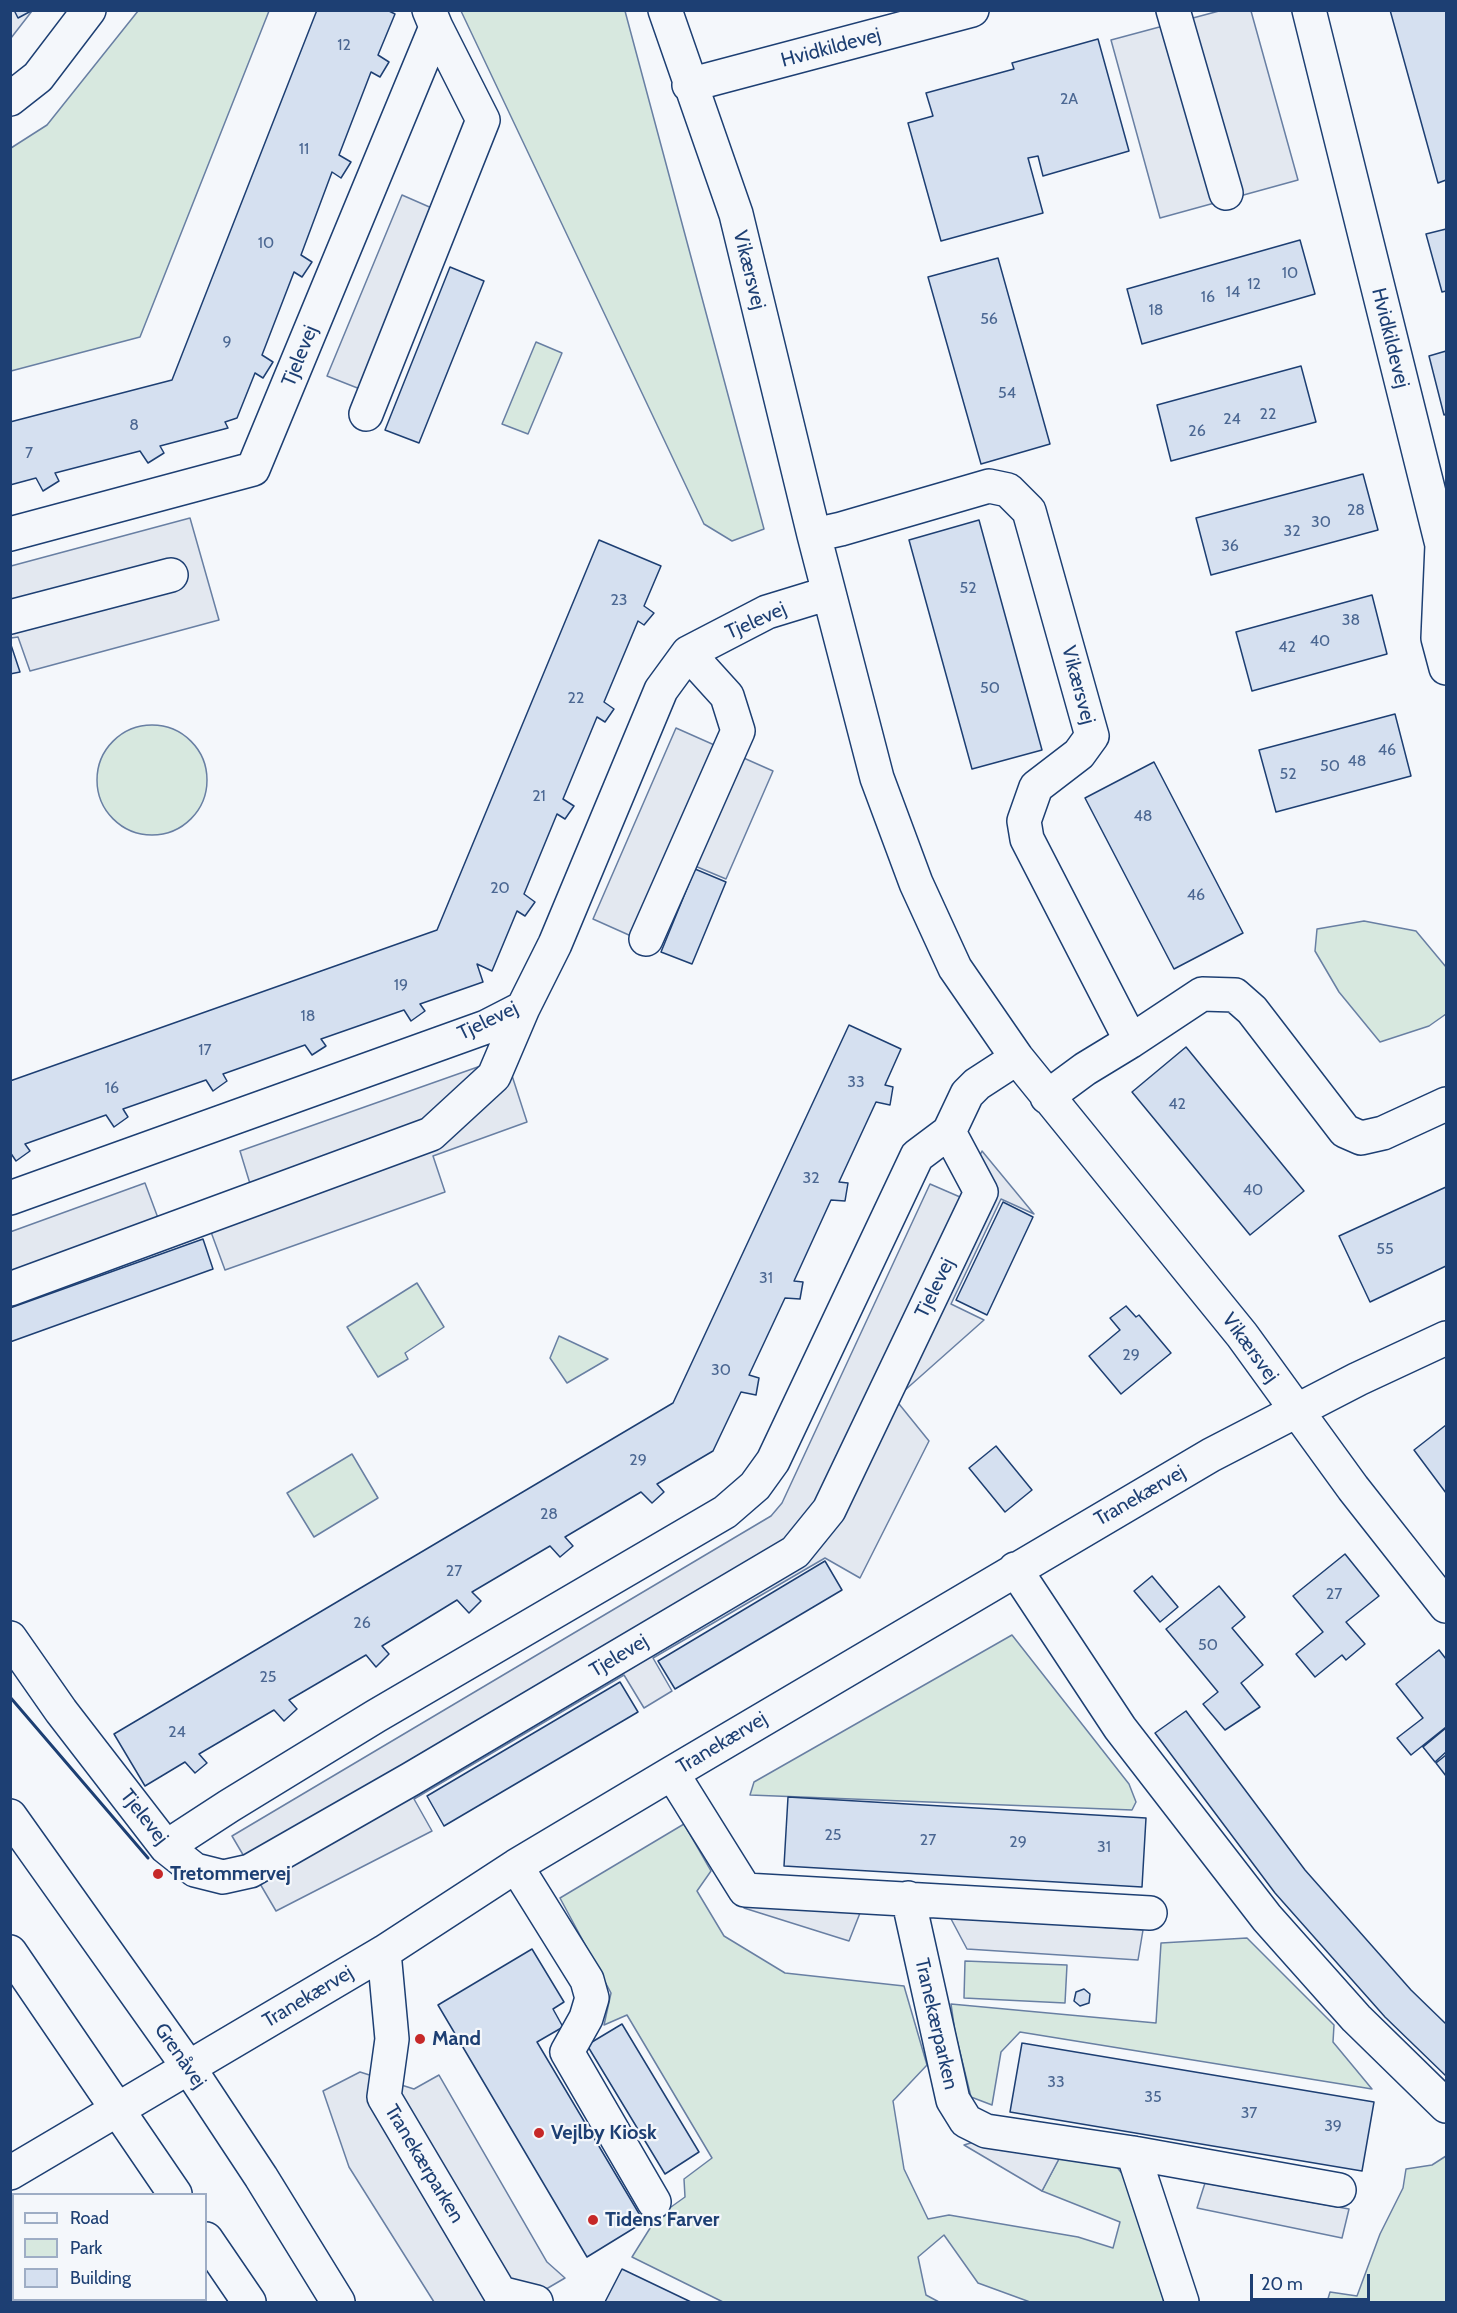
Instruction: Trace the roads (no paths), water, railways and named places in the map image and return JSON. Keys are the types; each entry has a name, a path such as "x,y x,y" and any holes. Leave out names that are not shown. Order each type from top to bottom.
{"street":[{"path":"10,99 38,77 89,10"},
{"name":"Vikærsvej","path":"665,10 689,85 736,214 814,535 877,778 916,884 955,968 1017,1058 1235,1327 1353,1488 1446,1605"},
{"name":"Hvidkildevej","path":"689,85 938,15 972,10"},
{"path":"1173,10 1226,193"},
{"name":"Hvidkildevej","path":"1309,10 1442,545 1438,638 1446,668"},
{"path":"366,414 483,120 432,19"},
{"name":"Tjelevej","path":"10,534 253,469 432,19"},
{"name":"Vikærsvej","path":"814,535 989,486 1008,490 1029,511 1092,736 1079,754 1036,787 1024,821 1027,839 1131,1041"},
{"path":"10,617 171,575"},
{"name":"Tjelevej","path":"10,1198 486,1027 523,1008 555,944 660,690 688,653 767,612 829,593"},
{"path":"646,939 738,731 727,696 688,653"},
{"path":"1047,1096 1084,1069 1202,994 1235,995 1252,1010 1345,1131 1361,1138 1383,1133 1446,1104"},
{"path":"10,1289 431,1134 494,1076 523,1008"},
{"path":"166,1847 376,1716 725,1512 755,1486 773,1461 917,1156 949,1132 967,1094 977,1084 1017,1058"},
{"name":"Tjelevej","path":"10,1638 61,1711 166,1847 195,1870 223,1877 250,1871 421,1773 795,1552 829,1510 981,1192 949,1132"},
{"name":"Tranekærvej","path":"10,2173 384,1952 516,1866 1210,1455 1446,1338"},
{"path":"1015,1569 1120,1728 1267,1918 1356,2018 1446,2106"},
{"path":"672,1773 745,1890 1150,1913"},
{"name":"Grenåvej","path":"10,1816 189,2068 261,2176 338,2302"},
{"path":"516,1866 587,1980 592,1998 586,2018 567,2052 654,2202"},
{"name":"Tranekærparken","path":"908,1898 953,2100 966,2121 986,2131 1133,2153 1339,2190"},
{"path":"10,1952 175,2193"},
{"name":"Tranekærparken","path":"384,1952 392,2039 384,2097 500,2293 536,2302"},
{"path":"1133,2153 1182,2302"},
{"path":"207,2240 249,2302"}],"place":[{"name":"Tretommervej","path":"158,1874"},
{"name":"Mand","path":"420,2039"},
{"name":"Vejlby Kiosk","path":"539,2133"},
{"name":"Tidens Farver","path":"593,2220"}]}
